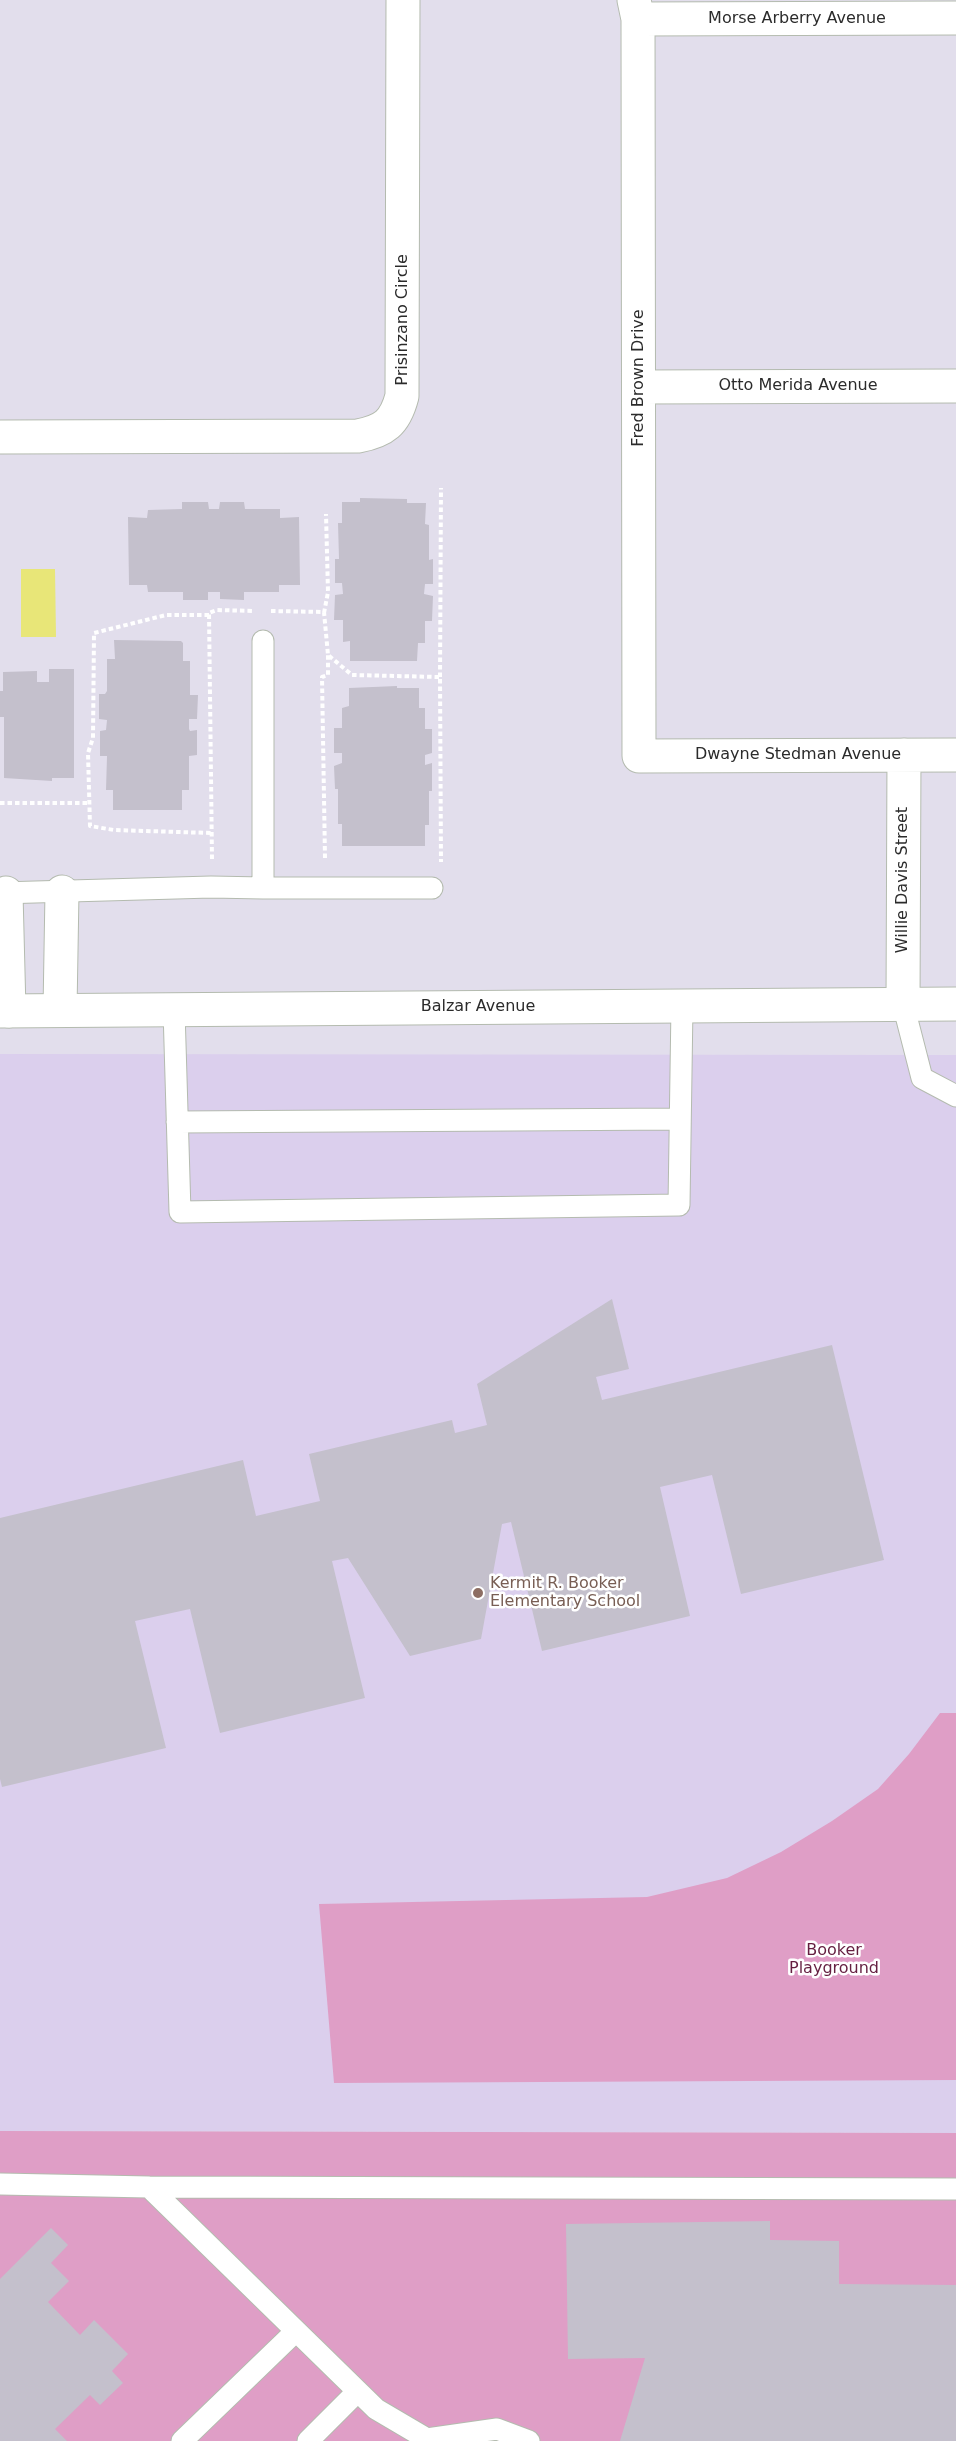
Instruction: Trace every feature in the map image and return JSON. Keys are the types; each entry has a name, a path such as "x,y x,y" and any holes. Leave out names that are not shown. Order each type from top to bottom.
{"street":[{"name":"Prisinzano Circle","path":"0,437 358,436 377,433 386,426 399,407 402,396 403,0"},
{"name":"Morse Arberry Avenue","path":"636,10 956,18"},
{"name":"Fred Brown Drive","path":"636,10 639,756"},
{"name":"Otto Merida Avenue","path":"639,387 956,386"},
{"name":"Willie Davis Street","path":"903,1004 904,755"},
{"name":"Dwayne Stedman Avenue","path":"639,756 956,755"},
{"path":"60,1010 62,892"},
{"path":"3,893 5,1011"},
{"name":"Balzar Avenue","path":"5,1011 956,1004"}],"lane":[{"path":"263,641 263,888"},
{"path":"3,893 211,887 432,888"},
{"path":"903,1004 922,1078 956,1096"},
{"path":"174,1010 180,1212 679,1205 682,1006"},
{"path":"177,1122 680,1119"},
{"path":"0,2184 149,2187 956,2189"},
{"path":"149,2187 376,2409 428,2440 497,2429 529,2441"},
{"path":"182,2441 297,2331"},
{"path":"308,2441 357,2392"}],"path":[{"path":"430,864 441,864 441,488"},
{"path":"326,514 328,592 324,614 328,675 322,677 324,851 327,866"},
{"path":"211,833 114,830 90,826 88,753 93,738 94,633 166,615 209,615 217,610 324,614"},
{"path":"209,615 211,887"},
{"path":"328,655 352,675 440,677"},
{"path":"0,803 89,803"}],"shaded area":[{"path":"21,569 55,569 56,637 21,637"},
{"name":"Kermit R. Booker Elementary School","path":"0,1054 956,1055 956,2133 0,2131"}],"green space":[{"name":"Booker Playground","path":"940,1713 956,1713 956,2080 334,2083 319,1904 647,1897 727,1878 781,1852 878,1789 909,1754"},
{"path":"0,2131 956,2133 956,2441 0,2441"}],"building":[{"path":"360,498 407,499 407,503 426,503 425,524 429,525 429,560 433,559 433,584 425,584 424,594 433,596 432,621 425,621 425,643 418,643 417,661 350,661 350,641 343,642 343,620 334,620 335,595 343,594 342,583 335,583 335,559 339,559 338,523 342,523 342,502 360,502"},
{"path":"182,502 208,502 209,509 219,509 220,502 244,502 245,509 280,509 280,518 299,517 300,585 279,585 279,592 244,592 244,600 220,599 220,592 208,592 208,600 183,600 183,592 148,592 147,585 129,585 128,517 147,518 148,510 182,509"},
{"path":"114,640 181,641 183,643 183,661 190,661 190,695 198,695 197,719 189,719 190,731 197,730 197,755 189,756 189,790 182,790 182,810 113,810 113,790 106,790 107,756 100,756 100,731 106,730 107,720 99,719 99,694 105,694 107,691 107,659 115,659"},
{"path":"49,669 74,669 74,778 52,778 52,781 4,778 4,717 0,717 3,672 37,671 37,682 49,682"},
{"path":"397,686 397,688 419,688 419,708 425,708 425,729 432,729 432,753 425,755 425,765 432,763 432,791 429,791 429,825 425,825 425,846 342,846 342,824 338,824 338,789 335,789 334,766 342,763 342,753 334,753 334,728 342,728 342,708 349,706 349,688"},
{"path":"612,1299 629,1369 596,1377 602,1400 832,1345 884,1560 741,1594 712,1475 660,1487 690,1616 542,1651 511,1522 502,1524 481,1639 410,1656 348,1558 332,1561 365,1698 220,1733 190,1609 135,1621 166,1748 2,1787 0,1779 0,1518 243,1460 256,1516 320,1501 309,1454 452,1420 455,1433 487,1425 477,1384"},
{"path":"770,2221 770,2240 839,2241 839,2284 956,2285 956,2441 620,2441 645,2358 568,2359 566,2224"},
{"path":"51,2228 68,2245 51,2263 69,2281 48,2302 80,2335 94,2320 128,2354 112,2371 123,2383 100,2405 90,2395 55,2429 67,2441 0,2441 0,2279"}],"place":[{"name":"Kermit R. Booker Elementary School","path":"478,1593"}]}
